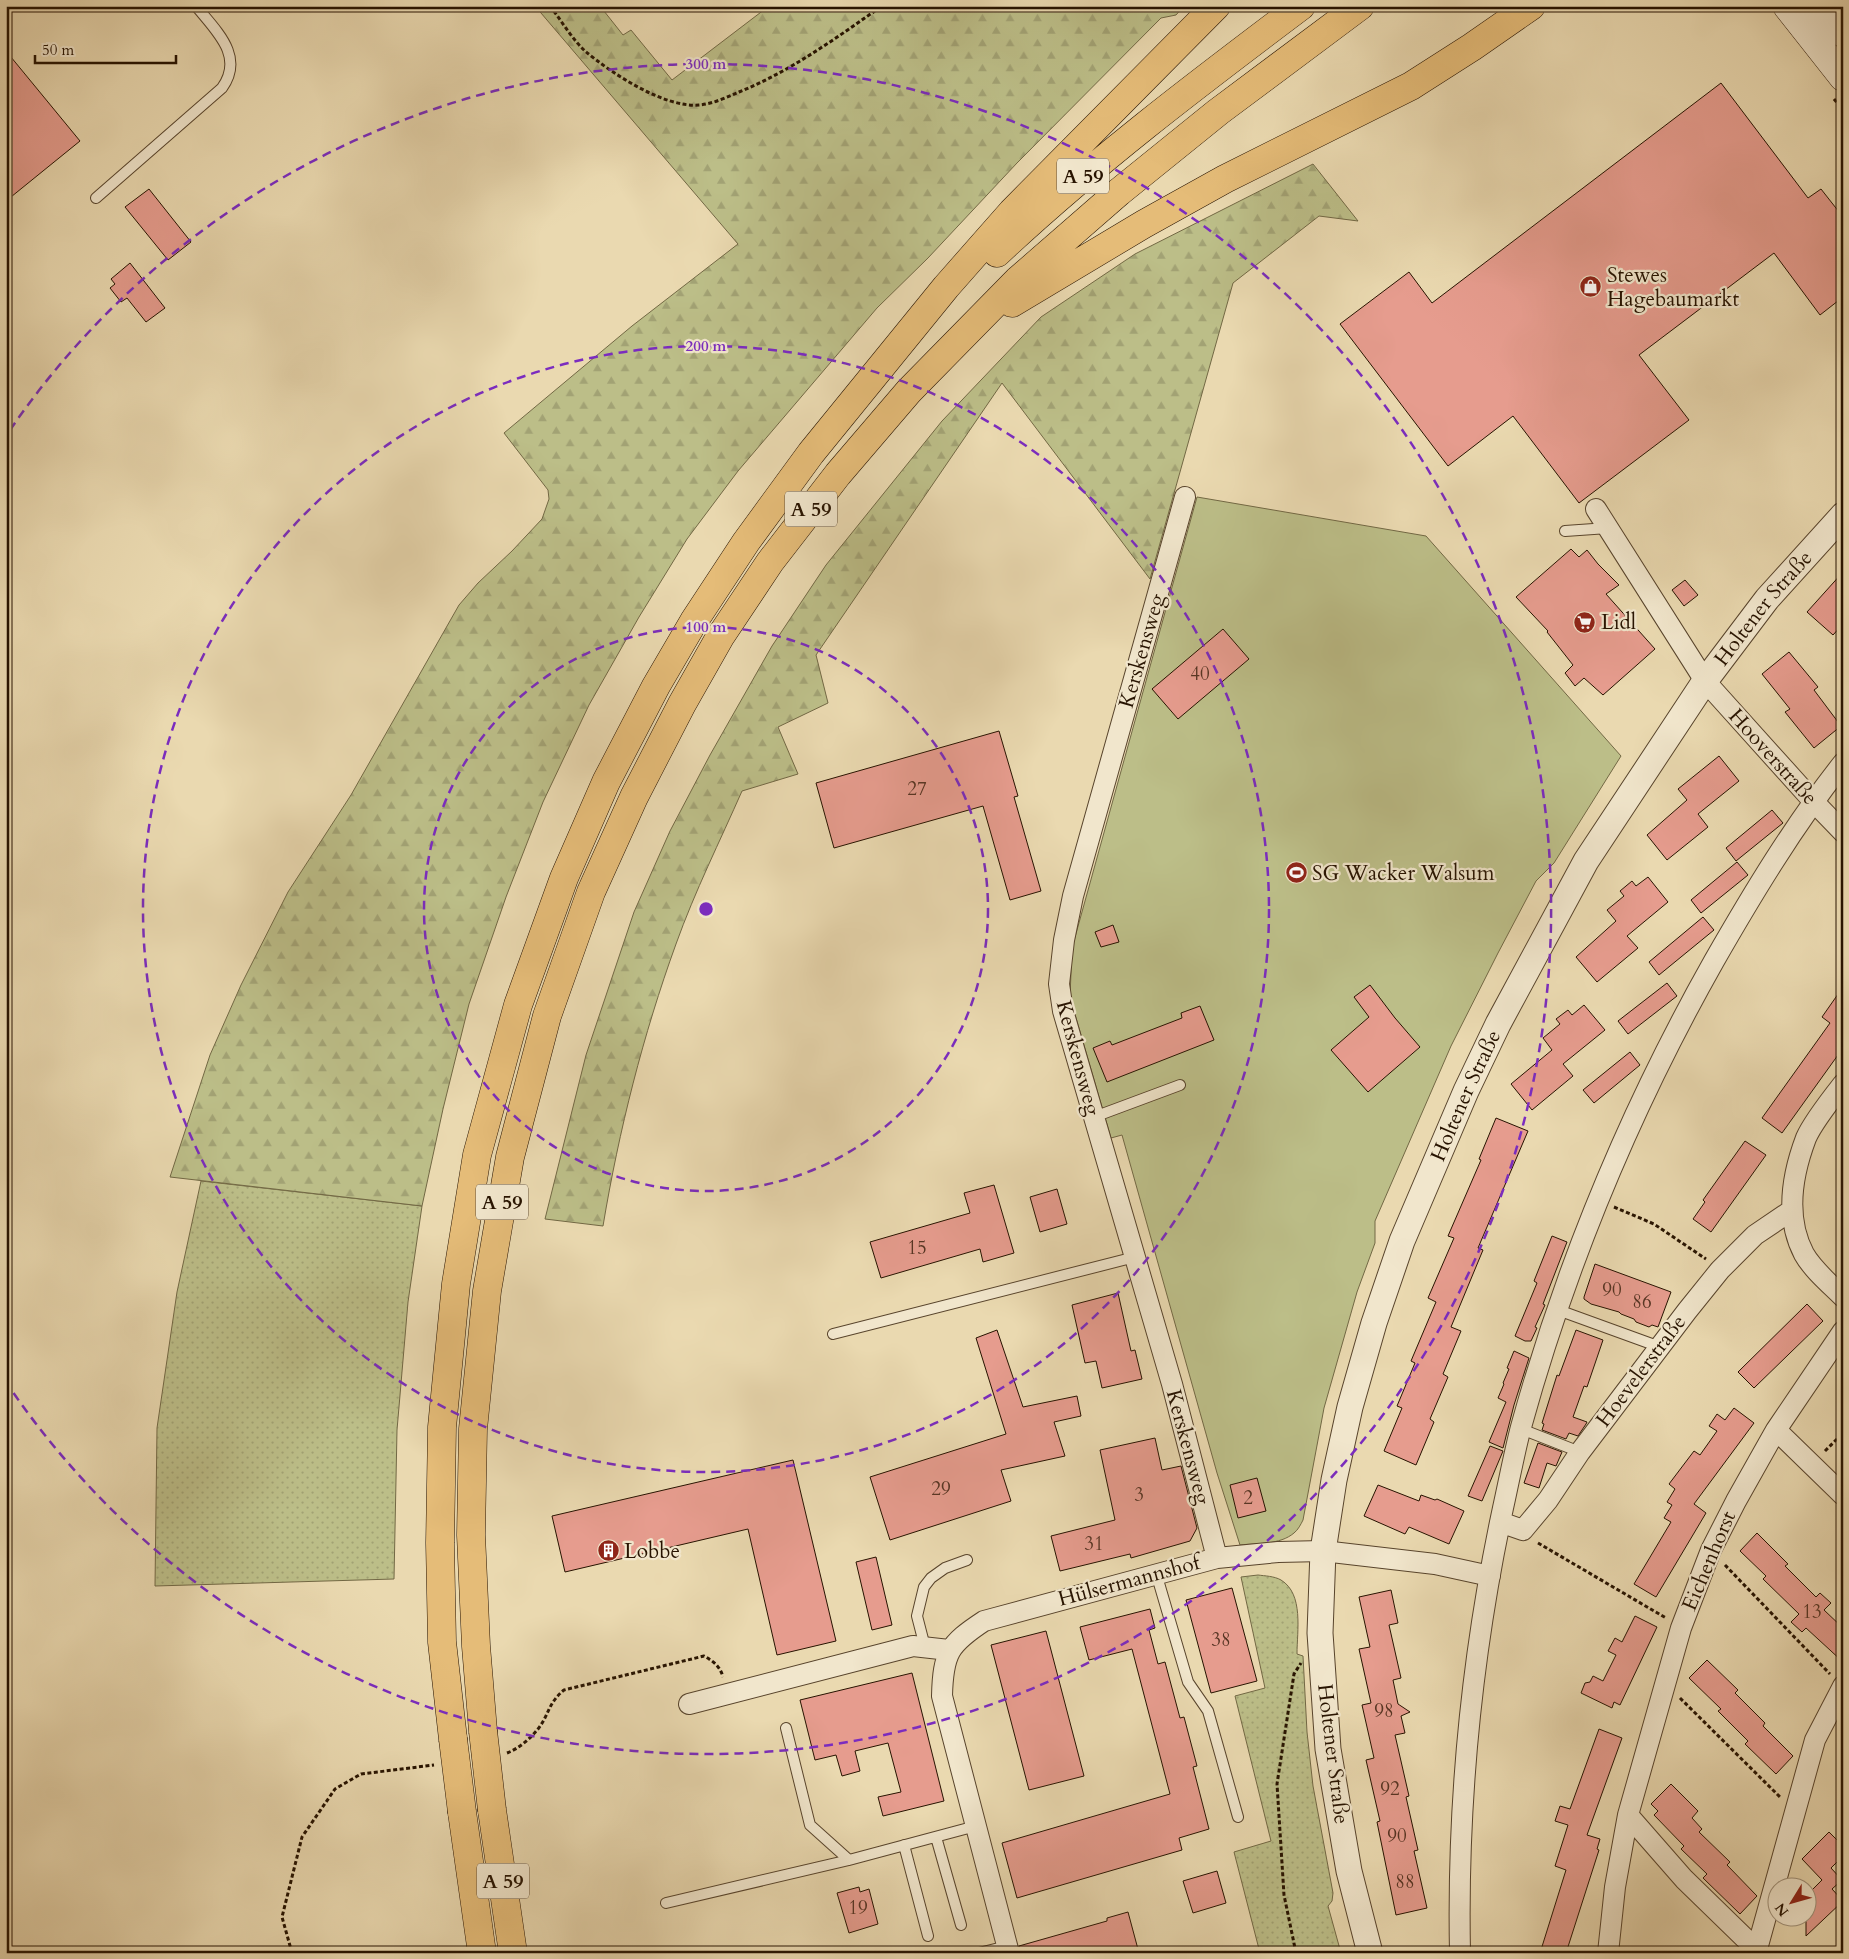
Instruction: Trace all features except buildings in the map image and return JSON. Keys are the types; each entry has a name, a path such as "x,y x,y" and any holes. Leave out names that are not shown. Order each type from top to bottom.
{"highway":[{"path":"883,366 946,287 1012,212 1216,6"},
{"name":"A 59","path":"482,1953 462,1812 442,1642 440,1543 442,1427 456,1284 477,1155 518,1005 564,878 606,782 656,686 694,621 746,542 811,453 883,366 956,292 1026,226 1098,163 1301,6"},
{"name":"A 59","path":"513,1953 492,1810 476,1646 471,1535 473,1429 487,1291 510,1157 547,1016 592,892 634,797 682,704 720,637 770,562 838,474 909,391 966,332 1049,252 1119,192 1218,112 1360,6"},
{"path":"966,332 1063,271 1152,219 1225,179 1411,86 1531,6"}],"main road":[{"path":"1787,6 1843,78"},
{"path":"1821,6 1843,33"}],"street":[{"name":"Kerskensweg","path":"1185,497 1073,896 1064,940 1059,984 1063,1011 1172,1384 1217,1558"},
{"name":"Holtener Straße","path":"1596,509 1705,681"},
{"name":"Holtener Straße","path":"1370,1953 1349,1872 1328,1749 1320,1633 1322,1551 1334,1480 1350,1406 1374,1324 1402,1240 1466,1090 1498,1024 1586,861 1705,681 1767,599 1843,516"},
{"name":"Hooverstraße","path":"1705,681 1843,832"},
{"path":"1460,1953 1463,1827 1470,1713 1490,1576 1521,1429 1558,1310 1597,1202 1652,1078 1690,1004 1745,907 1813,801 1843,763"},
{"path":"1843,1084 1807,1137 1792,1185 1792,1210 1798,1237 1805,1255 1843,1297"},
{"name":"Hoevelerstraße","path":"1523,1530 1548,1500 1580,1452 1720,1270 1755,1235 1792,1210"},
{"name":"Eichenhorst","path":"1608,1953 1615,1887 1628,1815 1664,1682 1681,1628 1711,1550 1776,1430 1843,1331"},
{"path":"1776,1430 1843,1495"},
{"path":"1500,1522 1523,1530"},
{"path":"1322,1551 1435,1564 1490,1576"},
{"name":"Hülsermannshof","path":"949,1650 966,1633 984,1621 1156,1573 1217,1558 1278,1552 1322,1551"},
{"path":"689,1704 914,1646 949,1650 942,1676 942,1696 1008,1949"},
{"path":"1628,1815 1684,1879 1758,1951 1815,1740 1842,1686"}],"lane":[{"path":"96,198 222,88 229,77 231,66 228,51 219,35 196,6"},
{"path":"1565,530 1608,528"},
{"path":"1094,1117 1180,1085"},
{"path":"833,1334 1135,1258"},
{"path":"1558,1310 1660,1347"},
{"path":"1521,1429 1580,1452"},
{"path":"925,1648 917,1616 924,1587 931,1578 945,1568 967,1560"},
{"path":"1156,1573 1188,1682 1208,1710 1238,1817"},
{"path":"786,1728 810,1825 849,1860"},
{"path":"666,1903 849,1860 976,1826"},
{"path":"936,1837 960,1925"},
{"path":"904,1845 928,1936"},
{"path":"979,1953 1008,1949"}],"path":[{"path":"550,6 584,50 636,87 680,104 700,105 719,101 760,83 809,57 882,6"},
{"path":"1597,1202 1654,1224 1694,1250 1720,1270"},
{"path":"1812,1464 1843,1433"},
{"path":"1523,1530 1531,1539 1681,1628"},
{"path":"1711,1550 1842,1686"},
{"path":"1296,1953 1284,1895 1277,1784 1294,1674 1320,1633"},
{"path":"1664,1682 1795,1813"}],"green space":[{"path":"535,6 600,6 623,35 631,30 672,80 769,6 1184,6 1176,15 1161,18 877,308 738,471 687,539 639,617 589,705 543,802 506,897 469,1004 443,1109 422,1206 170,1177 210,1055 241,985 288,892 351,795 459,605 478,583 542,519 549,499 548,490 504,433 632,326 738,244"},
{"path":"1313,164 1358,221 1319,216 1233,283 1150,579 1002,383 816,655 828,703 778,727 798,774 742,791 699,885 664,978 624,1119 603,1226 545,1219 586,1055 634,912 670,831 710,755 772,646 826,565 942,421 1041,317 1135,254"},
{"path":"1197,497 1426,536 1621,756 1554,863 1536,881 1451,1046 1375,1221 1375,1243 1357,1292 1324,1408 1303,1520 1295,1532 1282,1540 1240,1545 1217,1473 1122,1135 1111,1138 1070,997 1072,948"},
{"path":"201,1181 422,1206 408,1302 397,1430 394,1579 155,1586 157,1428 177,1292"},
{"path":"1258,1575 1281,1580 1293,1594 1296,1604 1298,1614 1297,1654 1303,1656 1307,1732 1313,1786 1333,1893 1332,1901 1328,1906 1341,1953 1260,1953 1234,1852 1271,1841 1235,1696 1265,1688 1241,1577"}],"place":[{"name":"Stewes Hagebaumarkt","path":"1591,287"},
{"name":"Lidl","path":"1585,622"},
{"name":"SG Wacker Walsum","path":"1296,873"},
{"name":"Lobbe","path":"608,1551"}]}
